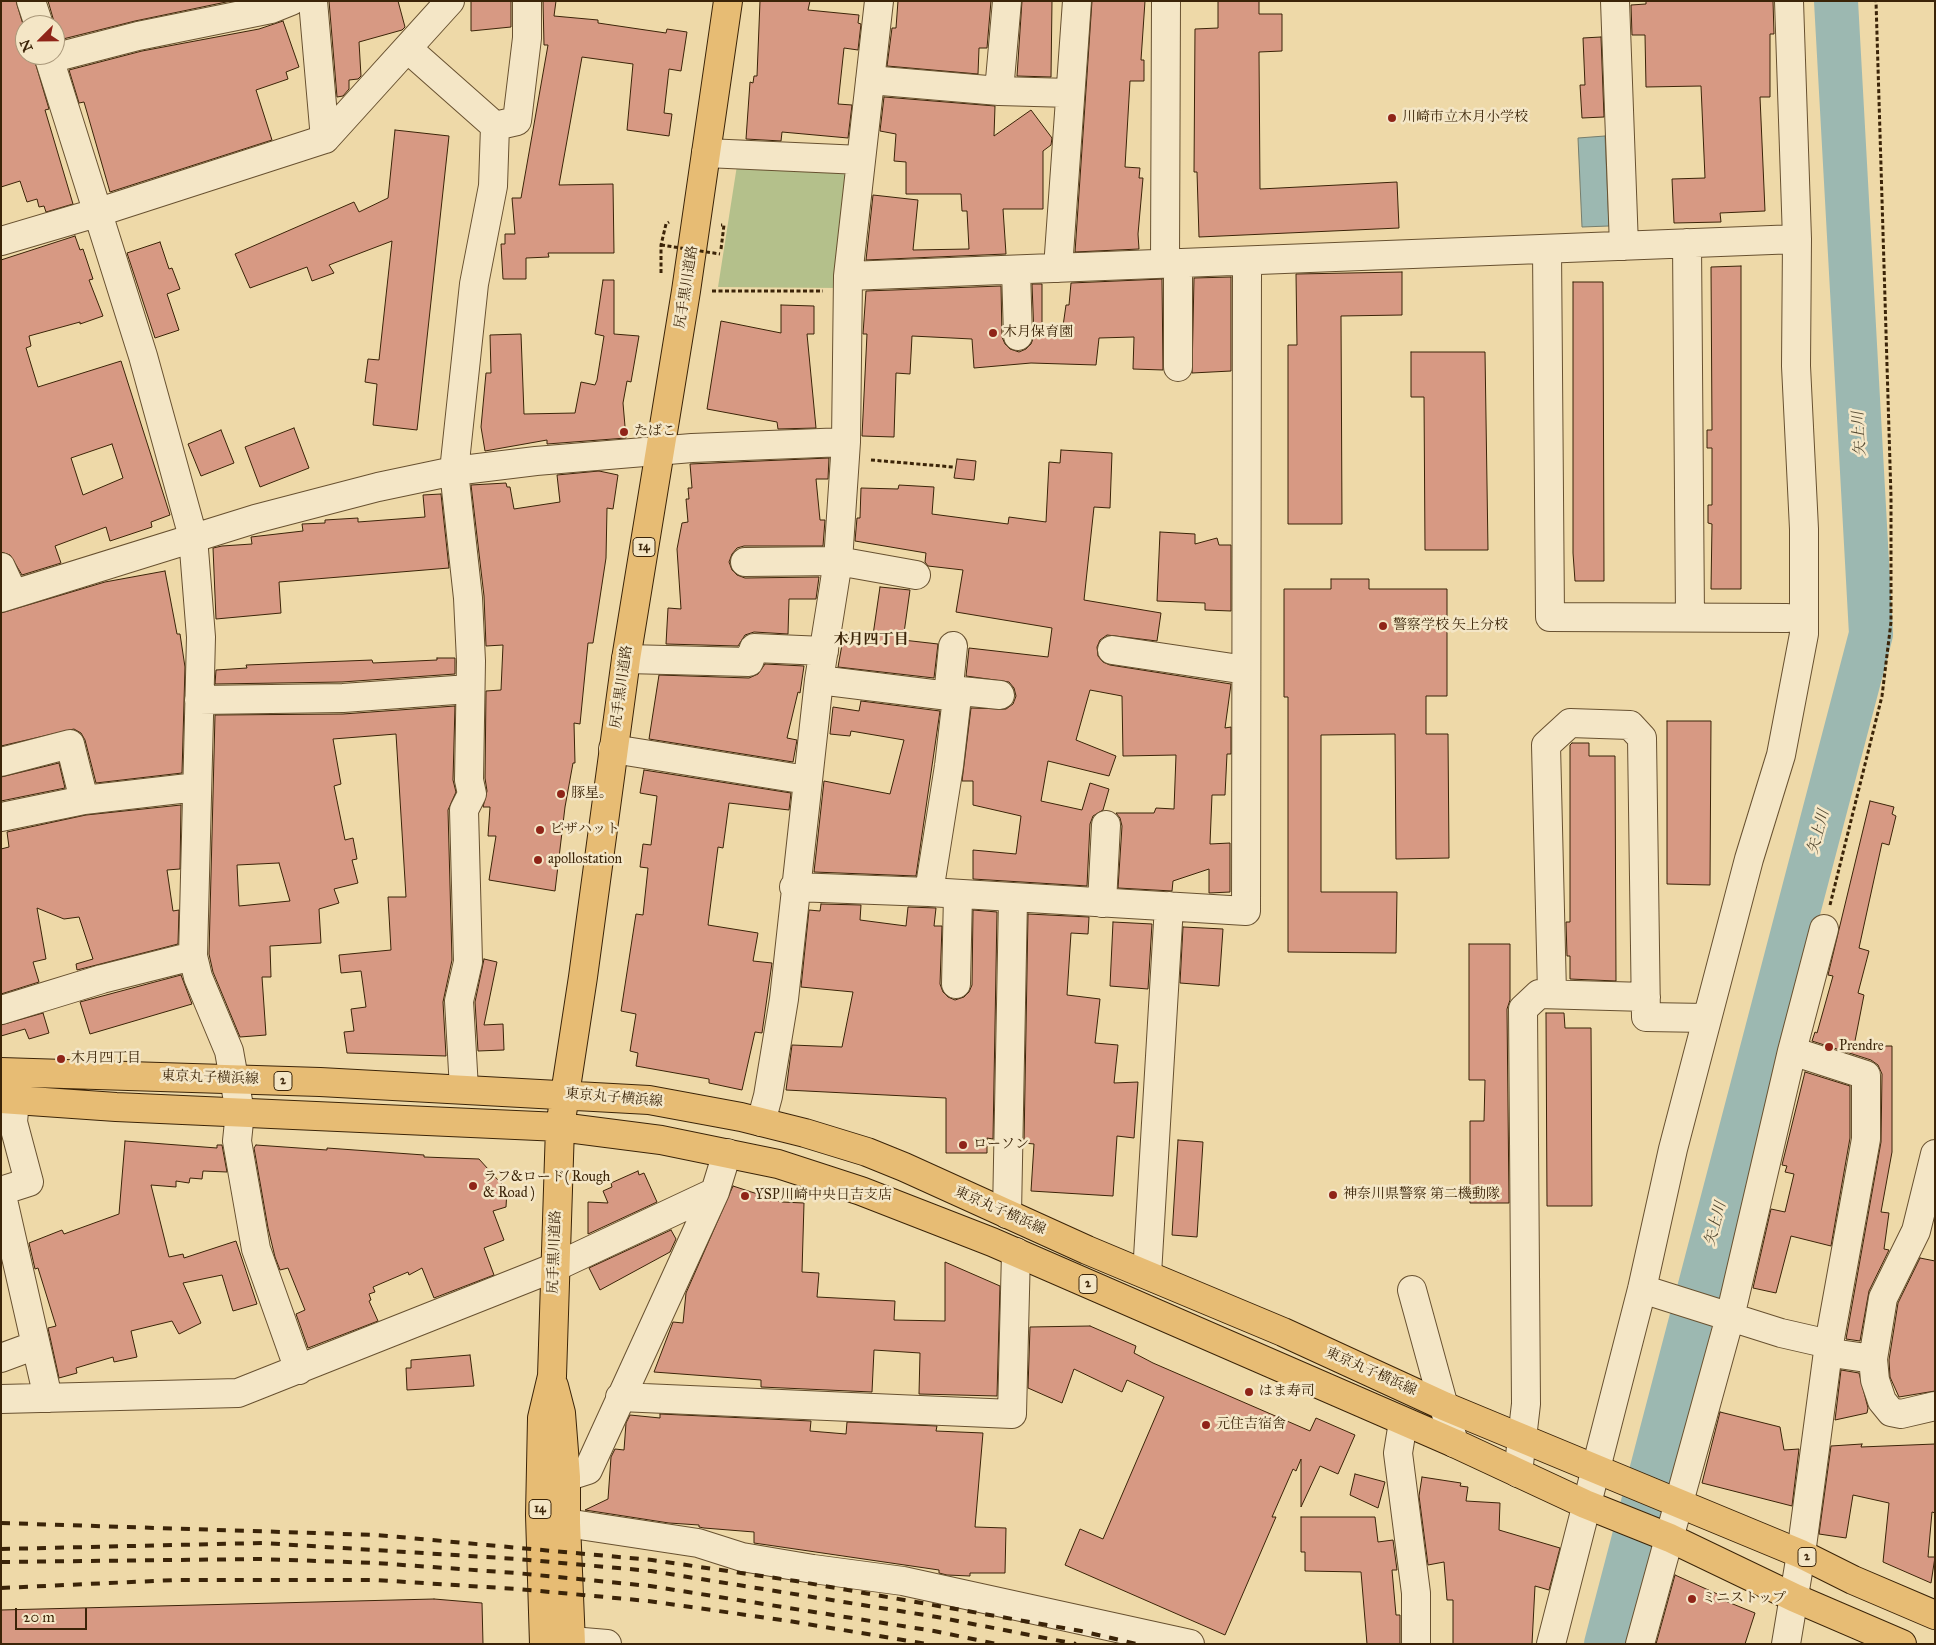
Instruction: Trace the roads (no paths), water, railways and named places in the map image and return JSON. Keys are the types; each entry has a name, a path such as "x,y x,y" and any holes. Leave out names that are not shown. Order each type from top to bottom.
{"main road":[{"name":"尻手黒川道路","path":"544,1644 540,1515 542,1418 552,1376 560,1127 583,977 626,659 686,291 728,1"},
{"name":"東京丸子横浜線","path":"1,1072 234,1079 464,1089 564,1094 679,1104 761,1122 868,1152 1283,1332 1444,1406 1801,1554 1853,1580 1935,1615"},
{"name":"2","path":"8,1099 116,1107 560,1127 661,1140 778,1164 828,1179 1016,1252 1454,1443 1590,1506 1668,1537 1795,1598 1902,1644"},
{"name":"尻手黒川道路","path":"552,1376 560,1413 566,1477 571,1642"}],"street":[{"path":"31,1 36,15"},
{"path":"65,53 271,9 291,1"},
{"path":"313,1 325,139"},
{"path":"1,241 96,213 325,139 450,1"},
{"path":"495,126 516,121 527,38 527,1"},
{"path":"761,1122 768,1096 784,999 794,887 819,680 838,561 846,450 848,284 879,1"},
{"path":"999,90 1007,1"},
{"path":"1058,268 1077,1"},
{"path":"1166,1 1171,264 1178,367"},
{"path":"1615,1 1624,246"},
{"path":"1551,1644 1590,1506 1597,1469 1651,1291 1672,1149 1748,859 1781,755 1804,634 1804,529 1796,366 1797,239 1789,1"},
{"path":"408,48 495,126"},
{"path":"50,65 143,356 193,537 200,637 193,956 198,977 229,1050 240,1112 237,1141 256,1248 298,1370"},
{"path":"870,80 999,90 1070,93"},
{"path":"464,1089 459,1001 468,962 464,810 472,794 469,780 468,598 454,471 474,284 493,186 495,126"},
{"path":"706,152 861,160"},
{"path":"848,284 1058,268 1797,239"},
{"path":"1687,243 1690,618"},
{"path":"1547,249 1550,617 1787,618"},
{"path":"794,887 929,892 1013,899 1102,902 1246,911 1247,261"},
{"path":"1016,270 1018,336"},
{"path":"1,567 7,596 193,537 378,487 454,471 659,451 846,450"},
{"path":"746,562 838,561 916,575"},
{"path":"929,892 949,766 953,646"},
{"path":"626,659 749,662 754,648 824,651"},
{"path":"1112,650 1246,670"},
{"path":"819,680 952,697 961,691 1000,695"},
{"path":"199,700 343,698 470,689"},
{"path":"1552,994 1546,745 1570,724 1630,725 1642,738 1646,1017 1707,1018"},
{"path":"1,762 70,744 84,800"},
{"path":"613,748 807,780"},
{"path":"1,816 84,800 197,787"},
{"path":"1102,902 1106,824"},
{"path":"956,984 958,894"},
{"path":"1008,1214 1013,899"},
{"path":"1147,1274 1169,906"},
{"path":"1640,1644 1668,1537 1679,1504 1719,1313 1824,929"},
{"path":"1,1010 102,979 193,956"},
{"path":"1518,1473 1526,1404 1523,1008 1539,994 1646,997"},
{"path":"1786,1644 1795,1598 1828,1344 1866,1139 1866,1075 1792,1051"},
{"path":"8,1099 29,1182 1,1191 48,1398"},
{"path":"566,1477 588,1470 715,1192 727,1153"},
{"path":"1935,1154 1916,1232 1884,1298 1873,1359 1875,1380 1882,1401 1892,1412 1901,1414 1935,1406"},
{"path":"1,1399 238,1393 554,1268 715,1192"},
{"path":"620,1397 1012,1414 1016,1252"},
{"path":"1412,1290 1454,1443"},
{"path":"1651,1291 1781,1333 1828,1344"},
{"path":"1828,1344 1832,1353 1873,1359"},
{"path":"1,1358 36,1345"},
{"path":"1403,1422 1398,1453 1416,1593 1416,1644"},
{"path":"566,1523 698,1543 742,1557 903,1581 1190,1644"},
{"path":"571,1642 607,1644"}],"water":[{"path":"1605,136 1609,226 1582,227 1578,138"}],"waterway":[{"name":"矢上川","path":"1606,1644 1871,634 1836,1"}],"railway":[{"path":"1,1523 377,1535 652,1560 796,1581 1081,1631 1137,1644"},
{"path":"1,1549 262,1543 518,1559 651,1571 937,1617 1076,1644"},
{"path":"1,1562 260,1559 376,1563 516,1573 650,1586 934,1631 997,1644"},
{"path":"1,1588 175,1580 375,1580 518,1589 648,1601 789,1621 927,1644"}],"place":[{"name":"川崎市立木月小学校","path":"1392,118"},
{"name":"木月保育園","path":"993,333"},
{"name":"たばこ","path":"624,432"},
{"name":"警察学校 矢上分校","path":"1383,626"},
{"name":"豚星。","path":"561,794"},
{"name":"ピザハット","path":"540,830"},
{"name":"apollostation","path":"538,860"},
{"name":"Prendre","path":"1829,1047"},
{"name":"木月四丁目","path":"61,1059"},
{"name":"ローソン","path":"963,1145"},
{"name":"ラフ&ロード( Rough & Road )","path":"473,1186"},
{"name":"神奈川県警察 第二機動隊","path":"1333,1195"},
{"name":"YSP川崎中央日吉支店","path":"745,1196"},
{"name":"はま寿司","path":"1249,1392"},
{"name":"元住吉宿舎","path":"1206,1425"},
{"name":"ミニストップ","path":"1692,1599"}],"district":[{"name":"木月四丁目","path":"871,640"}]}
